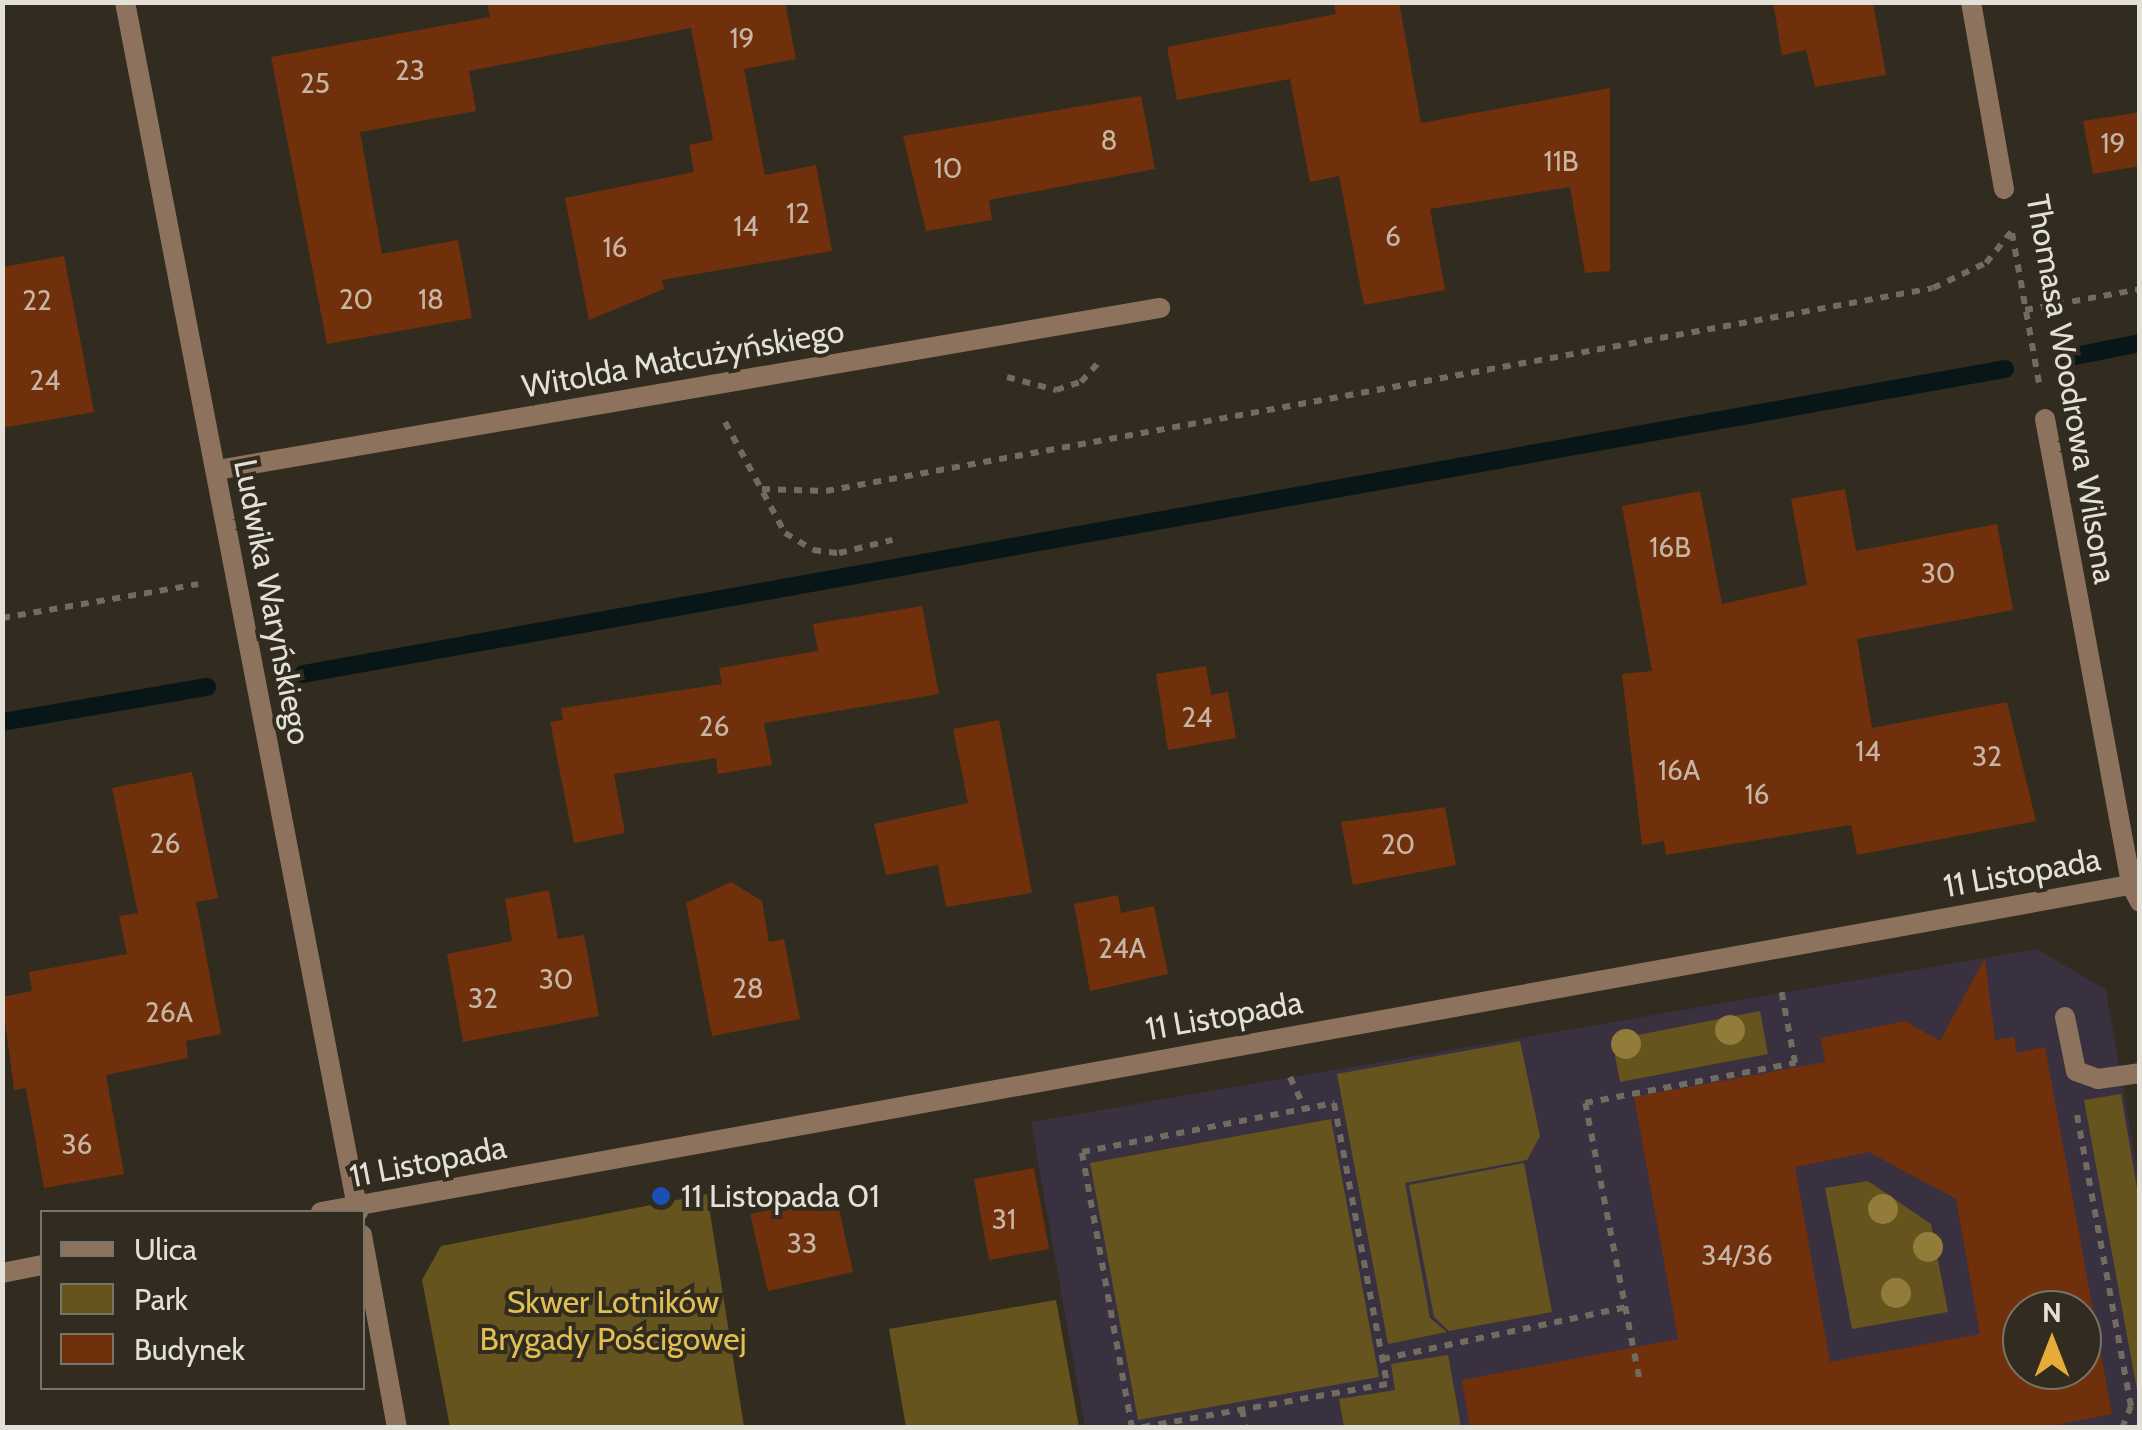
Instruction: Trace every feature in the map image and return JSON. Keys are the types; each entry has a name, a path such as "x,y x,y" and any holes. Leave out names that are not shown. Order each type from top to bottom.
{"street":[{"name":"Ludwika Waryńskiego","path":"125,2 357,1209"},
{"name":"Thomasa Woodrowa Wilsona","path":"1971,2 2004,188"},
{"name":"Witolda Małcużyńskiego","path":"216,470 1160,308"},
{"name":"Thomasa Woodrowa Wilsona","path":"2046,419 2137,890"},
{"name":"11 Listopada","path":"357,1209 2137,890"},
{"path":"2065,1017 2076,1071 2085,1076 2140,1073"},
{"path":"365,1251 398,1428"},
{"path":"2,1273 40,1265"}],"path":[{"name":"Thomasa Woodrowa Wilsona","path":"2004,188 2046,419"},
{"path":"762,489 826,491 1933,288 1986,264 2012,232"},
{"path":"2025,310 2140,289"},
{"path":"705,386 785,533 813,550 838,553 892,540"},
{"path":"2,618 236,578"},
{"path":"1640,1377 1585,1103 1795,1063 1780,983"},
{"path":"1288,1072 1305,1109"},
{"path":"2085,1076 2074,1100 2131,1406 2122,1428"},
{"path":"1334,1103 1382,1358 1387,1384 1135,1428 1082,1152 1334,1103"},
{"path":"1382,1358 1626,1307"},
{"path":"1242,1409 1245,1428"}],"shaded area":[{"path":"2037,949 2106,990 2139,1180 2139,1427 1085,1427 1031,1122"}],"green space":[{"path":"1760,1011 1768,1054 1620,1082 1612,1040"},
{"path":"1520,1041 1540,1136 1527,1160 1405,1183 1430,1318 1447,1332 1388,1344 1337,1074"},
{"path":"2121,1094 2139,1200 2139,1401 2084,1100"},
{"path":"1331,1119 1379,1377 1138,1420 1090,1163"},
{"path":"1524,1163 1552,1312 1449,1331 1434,1317 1409,1185"},
{"path":"1868,1181 1931,1224 1948,1312 1852,1329 1825,1188"},
{"name":"Skwer Lotników Brygady Pościgowej","path":"707,1194 744,1427 450,1427 422,1280 441,1246"},
{"path":"1056,1300 1079,1427 906,1427 889,1329"},
{"path":"1448,1355 1461,1427 1344,1427 1339,1399 1395,1390 1391,1364"}],"building":[{"path":"487,2 785,2 796,59 744,69 765,175 816,165 832,251 662,280 664,289 589,320 565,198 694,172 689,145 713,140 691,28 469,71 476,111 360,132 382,254 458,240 472,318 327,344 271,57 490,17"},
{"path":"1334,2 1399,2 1421,123 1610,88 1610,271 1585,273 1570,187 1430,209 1445,290 1364,305 1339,176 1310,182 1290,79 1177,100 1167,47 1336,14"},
{"path":"1773,2 1873,2 1886,75 1815,87 1806,50 1782,55"},
{"path":"1141,96 1155,169 989,200 992,220 926,231 903,136"},
{"path":"2140,112 2140,166 2093,174 2083,121"},
{"path":"64,256 94,412 2,428 2,267"},
{"path":"1845,489 1856,551 1997,524 2013,610 1857,639 1872,728 2007,702 2036,821 1857,855 1851,825 1666,855 1664,841 1642,845 1622,674 1652,671 1622,506 1700,491 1722,604 1807,585 1791,499"},
{"path":"922,606 939,694 764,723 772,765 718,774 716,758 614,774 625,833 574,843 550,722 563,720 561,708 722,684 719,668 818,651 813,624"},
{"path":"1206,666 1211,695 1228,692 1236,738 1168,750 1156,674"},
{"path":"999,720 1032,893 946,907 938,865 886,875 874,824 968,803 953,729"},
{"path":"192,772 218,898 196,902 221,1034 186,1041 188,1058 106,1075 124,1174 44,1188 26,1088 14,1090 2,997 32,991 29,972 127,954 119,916 138,913 112,788"},
{"path":"1445,807 1456,865 1353,885 1341,822"},
{"path":"731,882 762,901 769,942 784,939 800,1019 712,1036 686,903"},
{"path":"549,890 558,939 584,935 599,1016 463,1042 447,954 512,941 505,899"},
{"path":"1118,895 1121,913 1154,906 1168,974 1090,991 1074,904"},
{"path":"1985,958 1995,1040 2014,1037 2017,1053 2045,1047 2089,1290 2002,1290 2002,1390 2102,1390 2102,1359 2112,1414 2041,1428 1470,1428 1462,1380 1678,1339 1634,1097 1825,1062 1821,1038 1905,1021 1940,1041","holes":["1869,1152 1956,1199 1980,1334 1830,1362 1795,1167"]},
{"path":"1034,1168 1049,1249 989,1260 974,1179"},
{"path":"836,1196 853,1272 768,1291 750,1214"}],"waterway":[{"path":"2065,358 2140,343"},
{"path":"303,674 2005,369"},
{"path":"2,722 207,687"}],"place":[{"name":"11 Listopada 01","path":"661,1196"}]}
